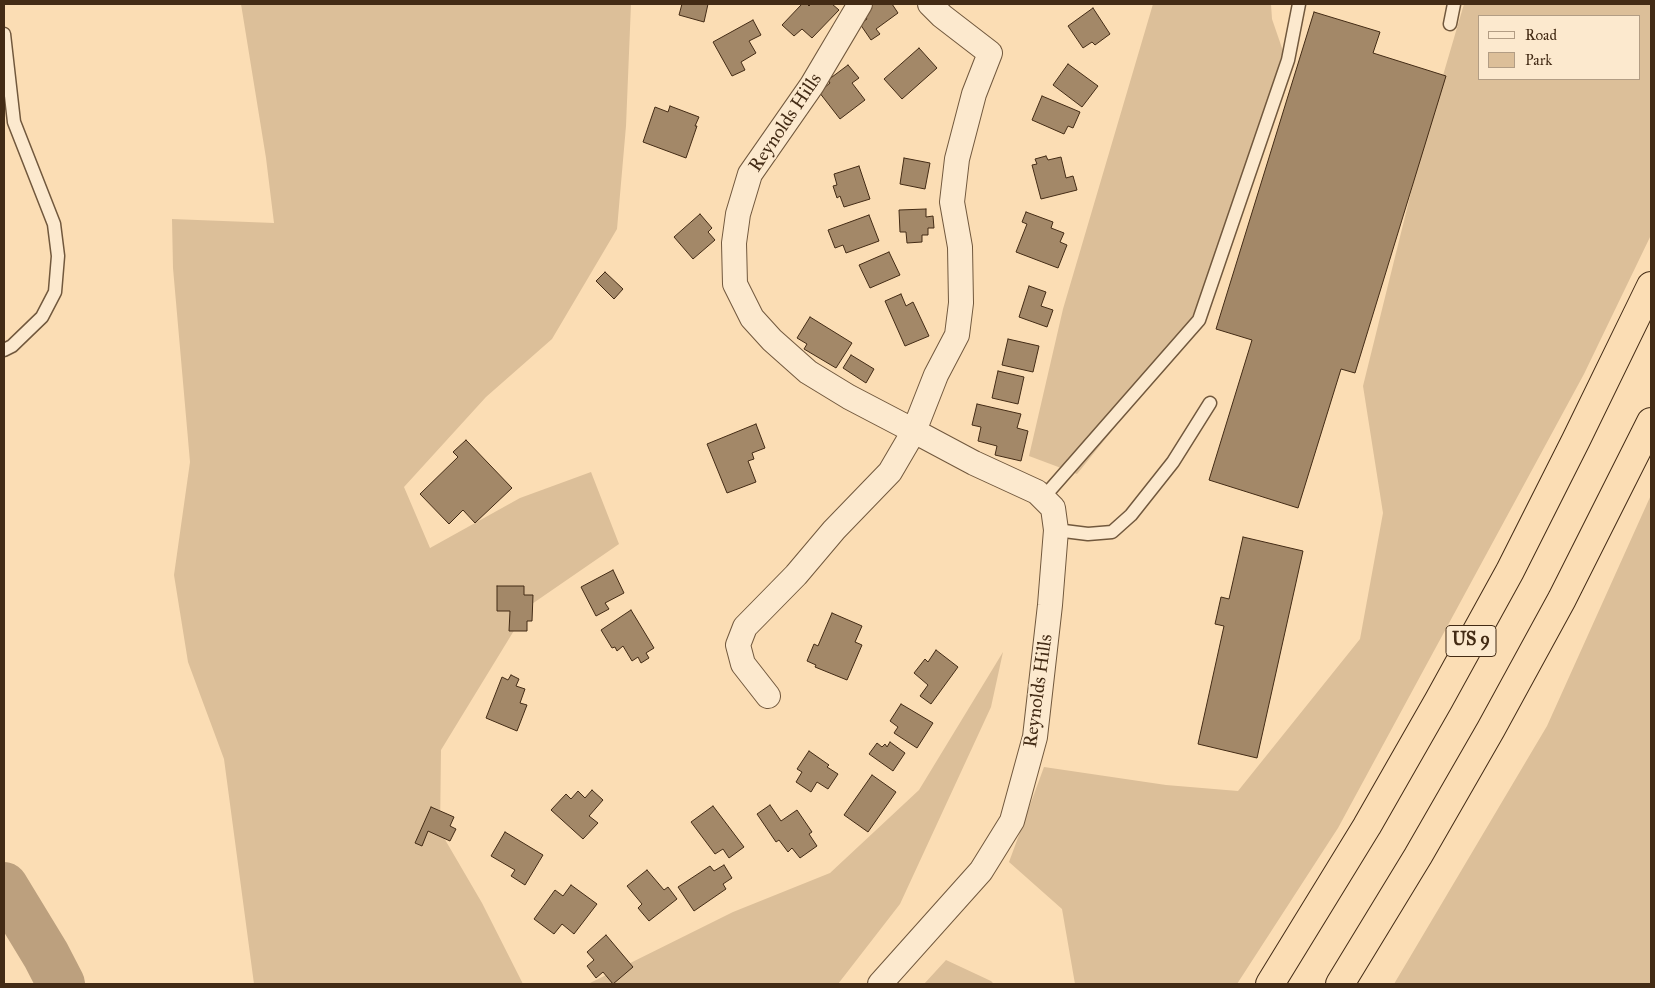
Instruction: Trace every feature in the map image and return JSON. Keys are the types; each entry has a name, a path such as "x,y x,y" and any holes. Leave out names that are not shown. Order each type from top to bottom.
{"highway":[{"name":"US 9","path":"1270,984 1367,826 1510,572 1651,286"},
{"path":"1340,984 1418,856 1491,729 1562,599 1651,422"}],"street":[{"name":"Reynolds Hills","path":"860,4 812,85 750,174 738,214 734,243 735,284 752,318 772,340 808,372 849,397 974,463 1037,492 1053,508 1056,530 1035,737 1012,821 981,872 880,984"},
{"path":"768,696 743,664 738,645 745,626 796,575 834,530 890,472 914,431 936,375 957,335 961,303 960,247 952,202 956,168 974,94 990,54 942,16 930,4"}],"lane":[{"path":"1043,498 1199,320 1288,60 1299,4"},
{"path":"1450,24 1454,4"},
{"path":"4,34 14,122 54,224 58,256 55,292 42,317 12,346 4,350"},
{"path":"1056,530 1088,534 1112,532 1131,515 1173,462 1210,403"}],"green space":[{"path":"241,4 631,4 626,126 617,229 552,339 486,397 404,487 430,548 520,498 591,472 619,544 529,606 441,750 440,831 482,903 523,984 254,984 224,759 188,662 174,575 190,462 173,268 172,219 274,223 266,158"},
{"path":"1153,4 1271,4 1272,19 1283,51 1220,260 1174,354 1077,474 1029,456 1063,309"},
{"path":"1464,4 1651,4 1651,235 1584,374 1338,828 1237,984 1075,984 1062,909 1009,862 1044,767 1166,785 1238,791 1360,639 1383,513 1363,386 1424,140"},
{"path":"1651,495 1651,984 1394,984 1547,726"},
{"path":"1003,652 991,707 900,904 838,984 588,984 733,912 830,873 919,790"},
{"path":"946,960 991,981 994,984 924,984"}],"building":[{"path":"682,4 708,4 704,22 679,15"},
{"path":"802,4 809,6 811,4 832,4 839,10 812,38 802,29 794,36 782,25"},
{"path":"873,4 892,4 898,13 876,29 880,34 871,40 860,24 867,19 862,12"},
{"path":"1093,8 1110,34 1095,45 1092,42 1083,48 1068,26"},
{"path":"1314,12 1380,32 1373,53 1446,76 1355,373 1341,369 1298,508 1209,480 1252,340 1216,329"},
{"path":"753,20 761,35 749,41 756,53 741,62 745,70 732,76 713,42"},
{"path":"919,48 937,68 902,99 884,79"},
{"path":"1068,64 1098,86 1082,107 1053,85"},
{"path":"848,65 859,78 852,83 865,100 840,119 819,92 830,83 828,80"},
{"path":"1042,96 1080,112 1073,128 1068,126 1064,134 1032,120"},
{"path":"670,106 699,117 686,158 643,142 655,107 668,112"},
{"path":"1046,156 1048,160 1061,157 1066,178 1073,176 1077,190 1041,199 1032,165 1037,164 1035,159"},
{"path":"904,158 930,163 925,189 900,184"},
{"path":"859,166 870,199 844,207 840,196 837,198 833,186 837,185 834,174"},
{"path":"926,209 926,217 933,216 934,228 928,228 928,235 922,235 922,242 907,243 906,232 900,232 899,210"},
{"path":"1026,212 1053,222 1051,228 1064,233 1060,242 1067,245 1058,268 1016,252 1027,224 1022,222"},
{"path":"700,214 712,228 708,232 715,240 693,259 674,237"},
{"path":"869,215 879,241 846,253 843,245 835,248 828,230"},
{"path":"889,252 900,275 870,288 859,265"},
{"path":"605,272 623,289 614,299 596,281"},
{"path":"1029,286 1046,292 1041,306 1053,310 1047,327 1019,317"},
{"path":"901,294 906,306 913,302 929,336 905,346 885,301"},
{"path":"810,317 852,343 836,368 804,349 807,344 797,338"},
{"path":"1008,339 1039,346 1033,372 1002,365"},
{"path":"851,355 874,369 866,383 843,368"},
{"path":"998,371 1024,377 1018,404 992,398"},
{"path":"977,404 1021,414 1017,428 1028,431 1021,461 995,455 997,446 978,441 981,427 972,425"},
{"path":"756,424 765,448 752,453 754,459 748,461 756,482 727,493 707,444"},
{"path":"466,440 512,488 475,523 463,510 449,524 420,494 458,457 453,452"},
{"path":"1243,537 1303,551 1257,758 1198,744 1224,626 1215,624 1221,597 1229,599"},
{"path":"613,570 624,593 605,603 609,609 596,616 581,587"},
{"path":"497,586 524,586 524,595 533,595 532,621 527,621 527,631 509,631 510,611 497,611"},
{"path":"631,610 654,648 646,653 649,658 641,663 638,657 632,661 623,646 617,651 615,647 612,648 601,630"},
{"path":"832,613 862,626 855,642 862,645 847,680 815,667 816,665 807,661 814,644 818,646"},
{"path":"936,650 958,667 931,704 920,696 928,685 914,673 925,659 928,662"},
{"path":"511,675 519,679 516,686 525,689 520,703 527,705 517,731 486,718 502,677 508,680"},
{"path":"901,704 933,723 917,748 894,733 898,727 890,721"},
{"path":"890,742 905,753 893,771 869,754 877,743 882,747 885,744 887,747"},
{"path":"809,751 838,774 828,789 817,782 811,792 796,782 802,772 797,769"},
{"path":"872,775 896,792 868,832 844,815"},
{"path":"592,790 603,800 589,816 598,823 583,839 551,810 566,794 571,799 578,791 585,798"},
{"path":"770,805 781,821 797,810 812,832 809,834 817,846 800,858 792,848 788,852 779,840 776,842 757,814"},
{"path":"713,806 744,847 729,858 723,849 715,854 691,822"},
{"path":"431,807 454,817 450,826 456,829 450,841 428,831 422,846 415,843"},
{"path":"505,832 543,855 525,885 511,876 515,870 491,856"},
{"path":"724,865 732,878 723,884 726,889 694,911 678,887 710,866 714,871"},
{"path":"647,870 664,890 668,887 677,899 649,921 638,908 642,904 627,886"},
{"path":"571,885 597,904 574,934 562,924 554,934 534,919 555,890 563,896"},
{"path":"606,935 633,967 613,984 603,972 596,978 587,966 594,960 587,952"}],"waterway":[{"path":"4,886 46,955 61,984"}]}
